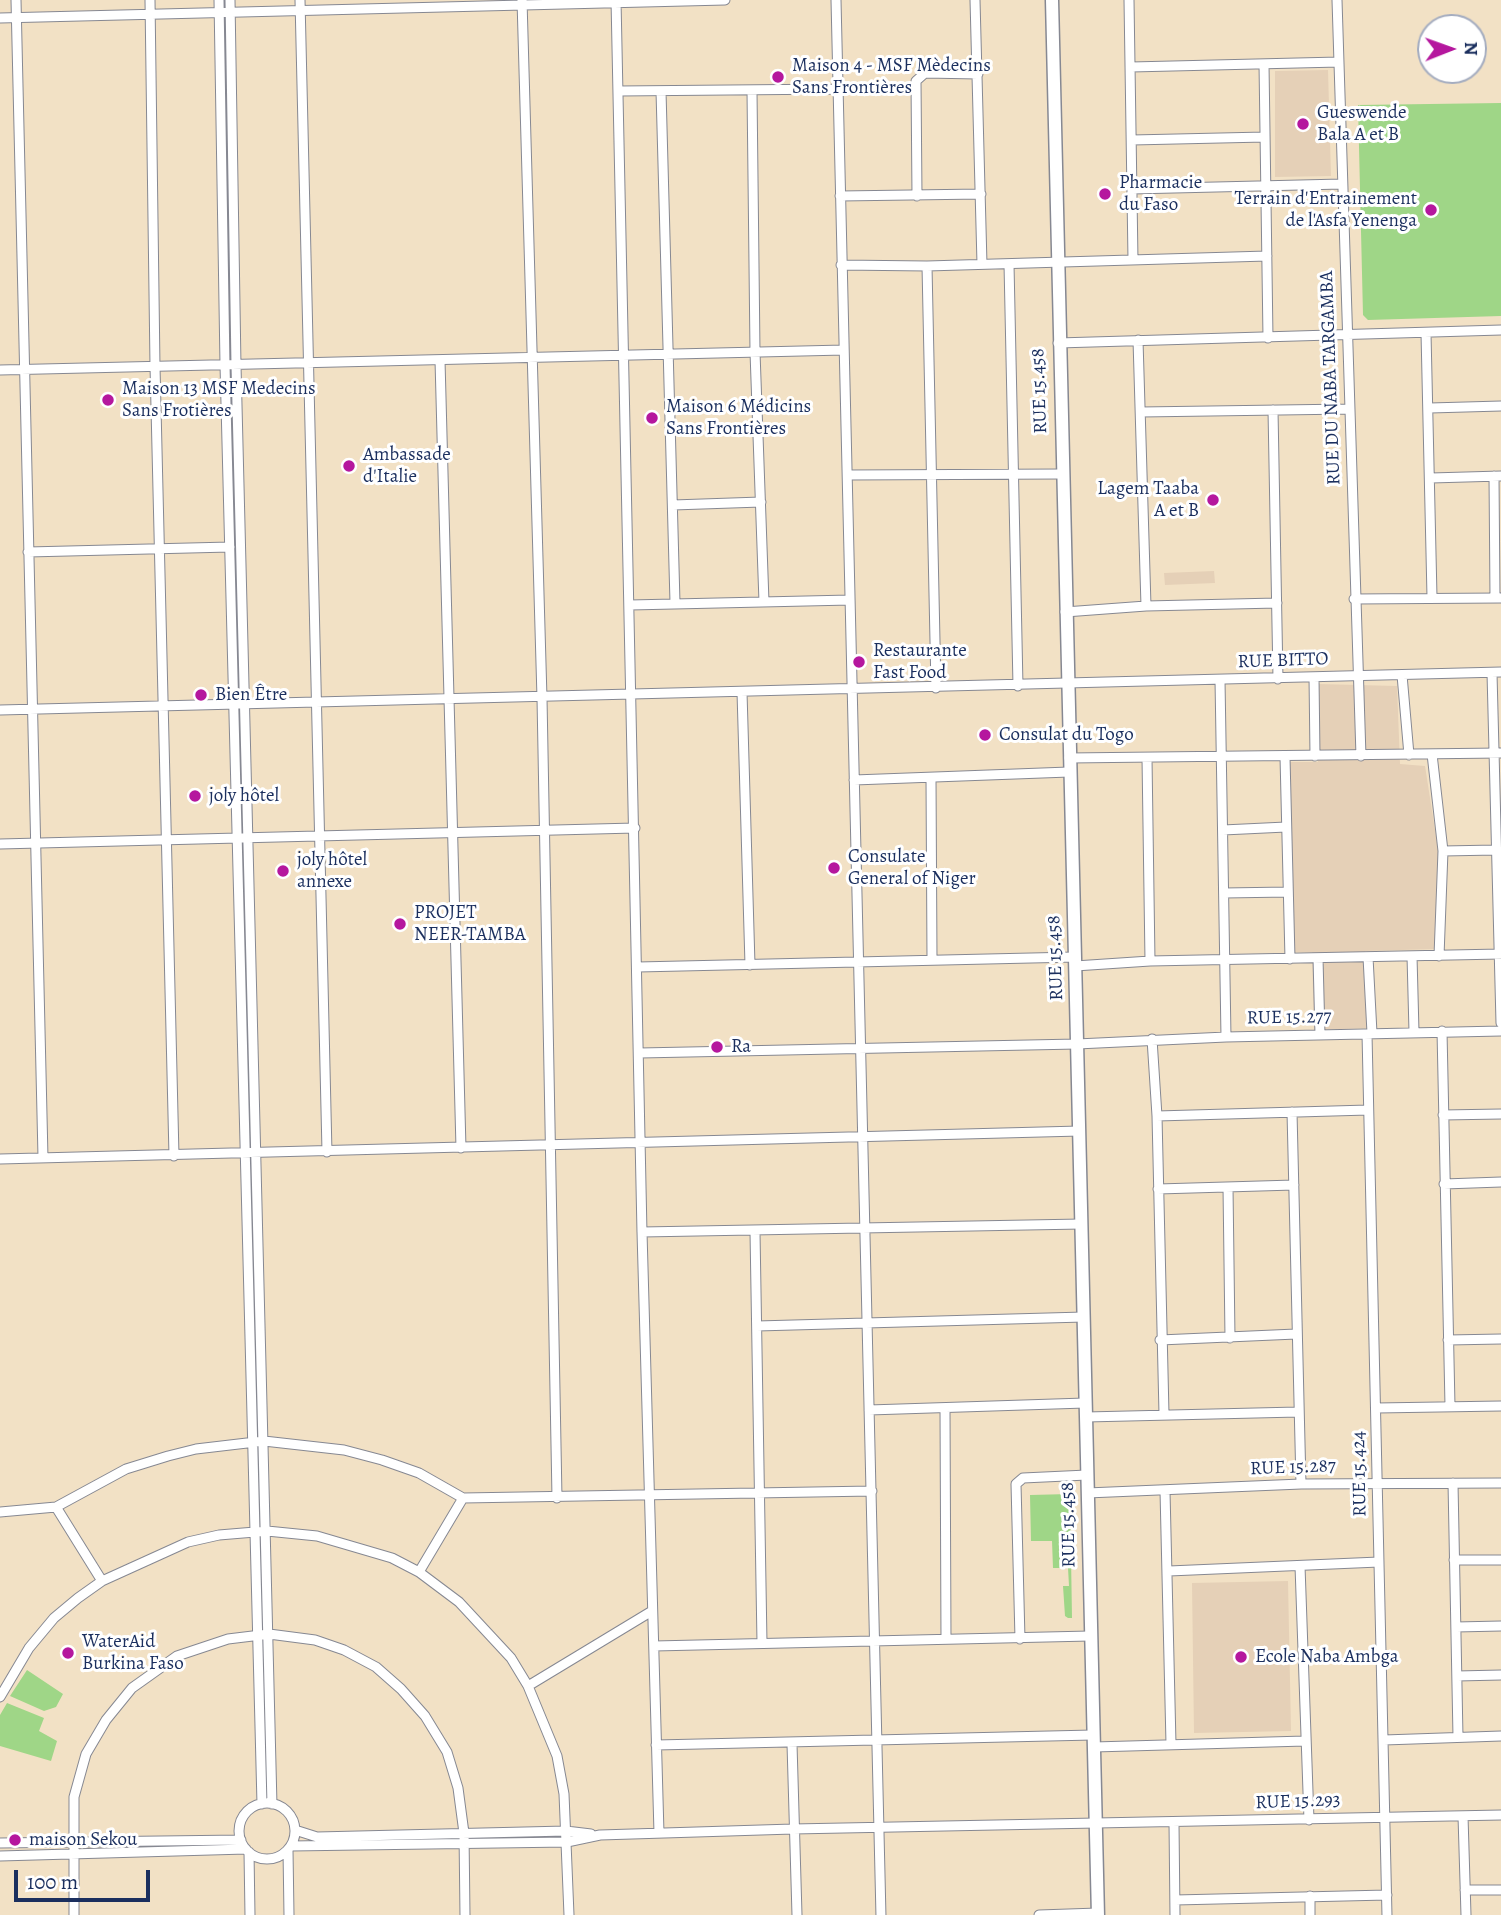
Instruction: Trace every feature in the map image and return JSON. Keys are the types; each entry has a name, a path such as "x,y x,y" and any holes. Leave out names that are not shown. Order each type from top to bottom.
{"main road":[{"name":"RUE 15.458","path":"1052,0 1066,684 1080,1131 1098,1914"}],"street":[{"path":"16,0 43,1157"},
{"path":"150,0 155,366 174,1156"},
{"path":"219,0 225,13 236,365 272,1804"},
{"path":"230,0 225,13 225,365 262,1804"},
{"path":"0,18 225,13 300,5 725,0"},
{"path":"836,0 881,1915"},
{"path":"975,0 982,264"},
{"path":"1129,0 1133,260"},
{"name":"RUE DU NABA TARGAMBA","path":"1337,0 1361,756"},
{"path":"616,1 642,1232 659,1833"},
{"path":"522,2 530,358 542,698 557,1498"},
{"path":"300,5 327,1152"},
{"path":"1131,67 1339,62"},
{"path":"1264,64 1268,338"},
{"path":"917,196 916,81 925,73 978,74"},
{"path":"619,91 839,89"},
{"path":"661,91 675,603"},
{"path":"752,91 755,352 764,602"},
{"path":"1132,140 1265,137"},
{"path":"1132,189 1342,184"},
{"path":"840,196 981,194"},
{"path":"841,265 927,266 1267,256"},
{"path":"1009,264 1018,686"},
{"path":"927,266 936,688"},
{"path":"1058,342 1501,330"},
{"path":"1426,333 1430,408 1432,597"},
{"path":"1138,340 1146,606"},
{"path":"0,370 844,350"},
{"path":"440,360 460,1149"},
{"path":"1430,408 1501,406"},
{"path":"1141,412 1349,409"},
{"path":"1273,410 1278,679"},
{"path":"848,475 1015,472 1062,474"},
{"path":"1354,599 1498,598 1498,476 1431,478"},
{"path":"673,505 761,502"},
{"path":"28,552 230,547"},
{"path":"630,605 850,600"},
{"path":"1065,612 1146,606 1277,603"},
{"path":"1496,673 1496,850 1501,1023"},
{"name":"RUE BITTO","path":"0,710 1496,673"},
{"path":"1402,675 1409,755"},
{"path":"1314,677 1315,756"},
{"path":"1220,680 1226,1037"},
{"path":"743,692 750,965"},
{"path":"1069,758 1497,753"},
{"path":"1432,754 1443,851 1439,956"},
{"path":"1284,757 1290,959"},
{"path":"1147,758 1150,961"},
{"path":"854,780 1069,772"},
{"path":"930,778 932,960"},
{"path":"1223,830 1286,827"},
{"path":"0,845 635,828"},
{"path":"1443,851 1496,850"},
{"path":"1224,893 1288,892"},
{"path":"638,967 932,960 1075,962 1500,954"},
{"path":"1412,956 1414,1032"},
{"name":"RUE 15.424","path":"1368,957 1368,1110 1387,1915"},
{"path":"1318,958 1320,1035"},
{"path":"1442,1031 1450,1406"},
{"name":"RUE 15.277","path":"640,1053 1077,1044 1152,1039 1501,1031"},
{"path":"1152,1039 1157,1116 1160,1340 1164,1414"},
{"path":"1157,1116 1368,1110"},
{"path":"1292,1112 1301,1484"},
{"path":"1443,1115 1501,1114"},
{"path":"0,1158 863,1139 1080,1131"},
{"path":"1444,1184 1501,1182"},
{"path":"1158,1189 1294,1185"},
{"path":"1228,1187 1230,1338"},
{"path":"642,1232 1082,1224"},
{"path":"755,1232 762,1643"},
{"path":"248,1277 260,1277"},
{"path":"757,1326 1084,1317"},
{"path":"1160,1340 1296,1334"},
{"path":"250,1337 261,1337"},
{"path":"1448,1340 1501,1339"},
{"path":"869,1410 1085,1403"},
{"path":"1377,1408 1501,1406"},
{"path":"945,1408 946,1639"},
{"path":"1086,1417 1298,1412"},
{"path":"0,1512 56,1507 125,1469 195,1449 264,1441 344,1450 382,1460 419,1473 463,1498 872,1491"},
{"path":"1020,1639 1016,1484 1023,1478 1087,1475"},
{"path":"1452,1483 1458,1737"},
{"name":"RUE 15.287","path":"1087,1493 1301,1484 1501,1483"},
{"path":"1166,1491 1171,1744"},
{"path":"419,1572 463,1498"},
{"path":"56,1507 102,1581"},
{"path":"0,1697 29,1648 54,1618 102,1581 188,1542 267,1531 317,1536 356,1545 419,1572 484,1626 511,1658 528,1686 557,1756 564,1794 569,1915"},
{"path":"1454,1560 1501,1560"},
{"path":"1169,1571 1379,1562"},
{"path":"1300,1566 1309,1820"},
{"path":"528,1686 652,1611"},
{"path":"1456,1627 1501,1626"},
{"path":"74,1915 74,1797 86,1754 106,1720 132,1688 159,1665 192,1649 257,1634 269,1634 315,1640 344,1650 376,1667 401,1689 425,1716 447,1752 458,1788 464,1833 465,1915"},
{"path":"654,1646 1090,1636"},
{"path":"1457,1676 1501,1675"},
{"path":"1384,1740 1501,1736"},
{"path":"656,1745 877,1740 1171,1744 1305,1741"},
{"path":"792,1744 797,1915"},
{"path":"250,1915 243,1817 262,1804 272,1804 286,1810 295,1830 289,1848 289,1915"},
{"name":"RUE 15.293","path":"600,1835 1501,1815"},
{"path":"1463,1816 1466,1915"},
{"path":"1174,1823 1175,1915"},
{"path":"295,1830 317,1837 566,1831 600,1835"},
{"path":"0,1843 246,1847 265,1859 273,1858 289,1848 567,1842 600,1835"},
{"path":"0,1856 246,1847"},
{"path":"1465,1890 1501,1890"},
{"path":"1175,1900 1387,1895"},
{"path":"1310,1896 1310,1915"},
{"path":"1039,1915 1098,1914"}],"shaded area":[{"name":"Gueswende Bala A et B","path":"1328,70 1331,176 1275,177 1275,71"},
{"path":"1214,571 1215,583 1165,585 1164,573"},
{"path":"1318,684 1397,686 1400,764 1425,766 1438,849 1436,949 1365,951 1367,1028 1314,1030 1312,952 1293,952 1287,762 1318,762"},
{"name":"Ecole Naba Ambga","path":"1288,1581 1291,1731 1194,1733 1192,1583"}],"green space":[{"name":"Terrain d'Entrainement de l'Asfa Yenenga","path":"1501,103 1501,316 1368,320 1363,315 1358,105"},
{"path":"1070,1494 1072,1618 1068,1618 1065,1616 1063,1586 1069,1586 1068,1568 1053,1568 1052,1541 1031,1541 1030,1495"},
{"path":"27,1670 63,1694 56,1707 44,1711 10,1696"},
{"path":"7,1703 44,1718 39,1731 57,1741 51,1761 0,1746 0,1715"}],"place":[{"name":"Maison 4 - MSF Mèdecins Sans Frontières","path":"778,77"},
{"name":"Gueswende Bala A et B","path":"1303,124"},
{"name":"Pharmacie du Faso","path":"1105,194"},
{"name":"Terrain d'Entrainement de l'Asfa Yenenga","path":"1431,210"},
{"name":"Maison 13 MSF Medecins Sans Frotières","path":"108,400"},
{"name":"Maison 6 Médicins Sans Frontières","path":"652,418"},
{"name":"Ambassade d'Italie","path":"349,466"},
{"name":"Lagem Taaba A et B","path":"1213,500"},
{"name":"Restaurante Fast Food","path":"859,662"},
{"name":"Bien Être","path":"201,695"},
{"name":"Consulat du Togo","path":"985,735"},
{"name":"joly hôtel","path":"195,796"},
{"name":"Consulate General of Niger","path":"834,868"},
{"name":"joly hôtel annexe","path":"283,871"},
{"name":"PROJET NEER-TAMBA","path":"400,924"},
{"name":"Ra","path":"717,1047"},
{"name":"WaterAid Burkina Faso","path":"68,1653"},
{"name":"Ecole Naba Ambga","path":"1241,1657"},
{"name":"maison Sekou","path":"15,1840"}]}
